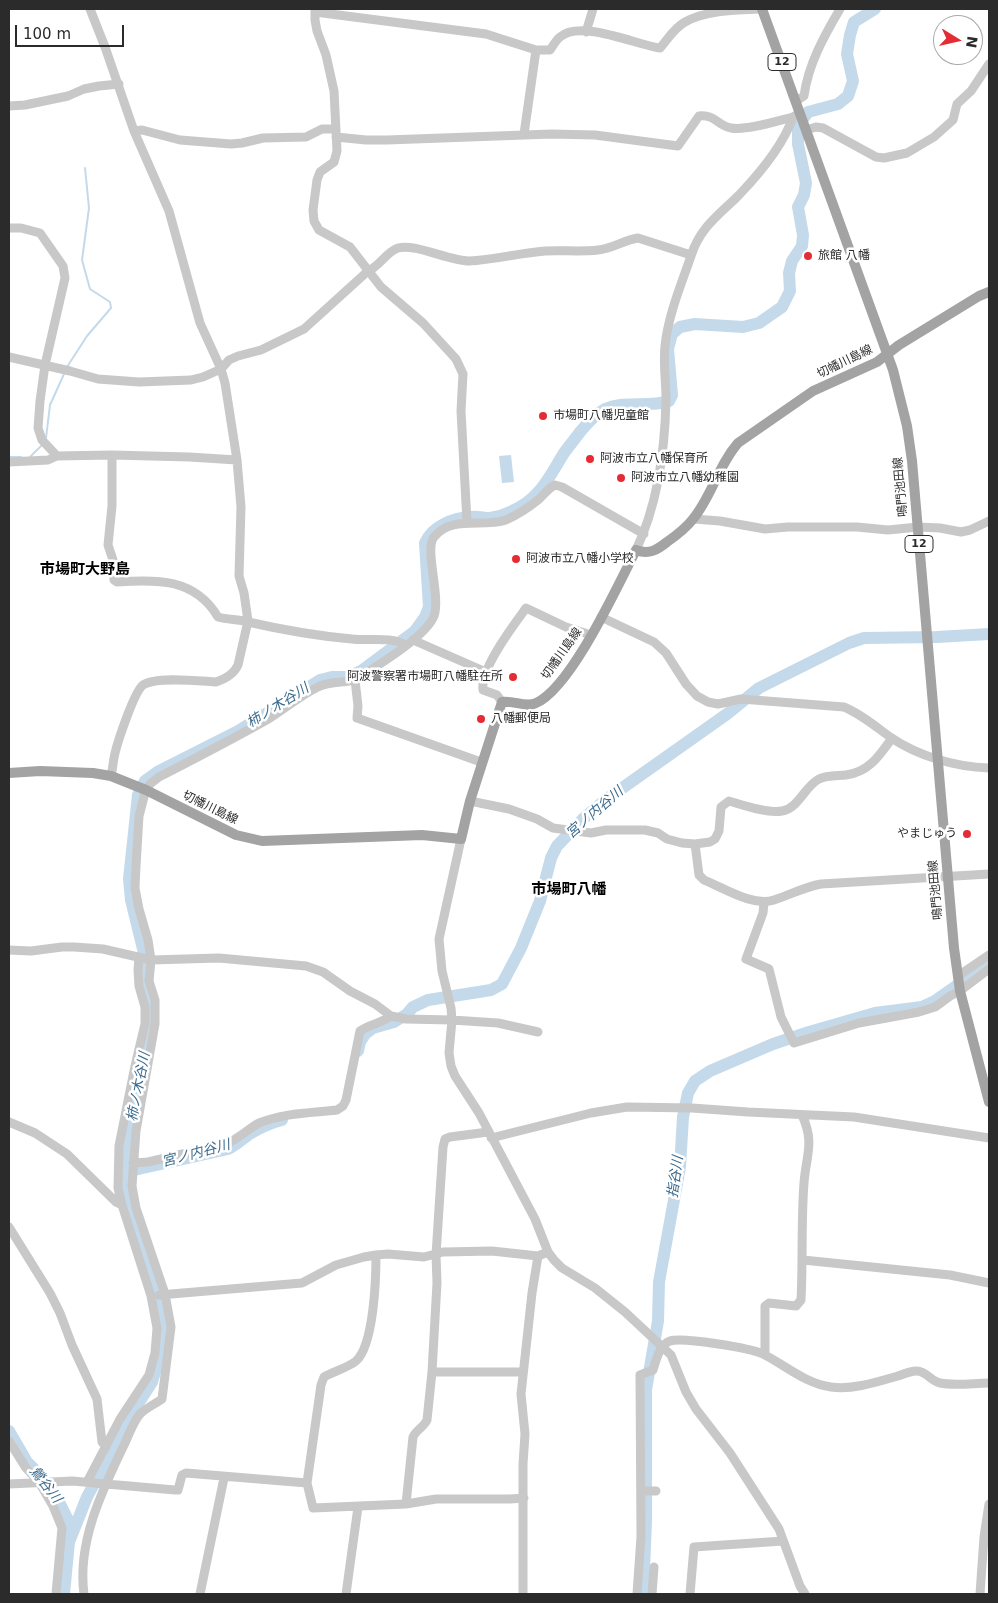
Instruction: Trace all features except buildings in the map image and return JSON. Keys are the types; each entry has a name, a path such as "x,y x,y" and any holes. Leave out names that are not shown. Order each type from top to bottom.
{"main road":[{"name":"鳴門池田線","path":"764,11 801,120 888,354 907,426 918,527 947,876 959,984 989,1102"},
{"name":"切幡川島線","path":"502,702 534,704 546,697 571,668 601,617 636,550 645,552 658,549 682,531 694,519 728,454 738,443 813,391 877,362 904,342 979,296 989,292"},
{"path":"461,839 470,800 502,702"},
{"name":"切幡川島線","path":"9,776 49,771 93,773 111,776 143,789 228,831 254,840 272,842 422,835 461,839"}],"street":[{"path":"90,9 119,84 134,131 168,211 197,315 221,369 237,460 241,507 240,576 248,621 236,670 222,680 216,682 172,680 145,684 141,687 133,701 115,752 111,776"},
{"path":"586,32 594,9"},
{"path":"796,101 804,96 806,82 817,54 840,9"},
{"path":"467,522 461,411 463,374 456,358 423,324 381,287 350,247 319,230 314,221 313,210 316,180 320,172 334,162 336,151 331,76 317,32 315,10 486,34 536,50 550,50 561,36 569,32 611,34 660,48 683,23 694,18 732,11 764,11"},
{"path":"524,134 536,50"},
{"path":"134,131 142,130 180,140 231,144 242,144 263,138 306,136 322,128 366,140 524,134 595,135 678,146 699,116 707,115 728,128 738,129 801,120 823,128 876,158 884,158 907,153 934,137 953,120 957,104 972,91 989,64"},
{"path":"9,106 25,105 68,96 84,89 119,84"},
{"path":"636,550 644,534 664,442 665,346 669,323 691,255 704,229 741,193 801,120"},
{"path":"9,228 21,228 40,233 63,266 65,278 45,365 38,428 44,442 57,456"},
{"path":"9,358 66,370 98,380 139,382 190,380 203,377 221,369 229,360 261,350 304,329 368,271 398,248 429,252 468,261 543,251 598,250 638,238 691,255"},
{"path":"9,462 48,460 57,456 112,455 189,456 237,460"},
{"path":"112,455 112,506 108,545 113,560 114,580 117,582 152,580 174,582 201,597 211,606 218,617 248,621 268,628 352,639 404,642 486,672"},
{"path":"95,1483 138,1416 162,1399 171,1327 122,1205 118,1188 129,1161 136,1131 155,1024 155,1000 145,959 148,940 135,888 143,789 159,777 231,740 318,687 330,683 345,683 356,680 404,642 425,629 434,616 436,606 430,548 432,539 438,532 467,522 485,523 505,520 521,512 555,485 562,487 644,534"},
{"path":"694,519 720,521 765,529 788,527 888,530 918,527 962,532 989,521"},
{"path":"502,702 497,695 483,690 482,683 503,641 526,608 566,627 591,635"},
{"path":"601,617 661,647 686,684 697,696 708,702 718,704 741,699 844,707 857,712 892,738 937,759 972,768 989,768"},
{"path":"356,680 357,718 482,762"},
{"path":"470,800 509,808 537,818 553,828 591,833 606,830 645,830 682,843 710,842 719,831 721,807 728,802 783,811 792,806 819,779 855,774 868,768 892,738"},
{"path":"461,839 439,939 442,970 452,1020 449,1053 455,1076 470,1096 535,1220 548,1252 562,1268 595,1288 671,1355 686,1392 696,1409 730,1453 779,1529 800,1586 805,1594"},
{"path":"696,844 699,875 704,880 755,902 772,901 806,886 821,884 989,874"},
{"path":"764,902 763,913 746,959 769,969 780,1017 794,1043 859,1023 919,1012 935,1006 950,996 959,984 989,955"},
{"path":"9,950 31,951 62,946 103,949 145,959 219,958 306,966 323,972 350,991 394,1016 406,1019 498,1023 538,1032"},
{"path":"84,1594 84,1559 95,1483 106,1447 120,1419 149,1375 155,1353 158,1295 136,1208 129,1161 134,1066 145,1024 145,1008 139,986 138,970 145,959"},
{"path":"959,984 989,969"},
{"path":"129,1161 148,1162 226,1144 257,1125 275,1117 337,1110 343,1106 346,1100 360,1031 368,1025 394,1016"},
{"path":"406,1504 414,1433 425,1425 427,1420 437,1283 436,1255 446,1139 450,1137 490,1135 606,1109 627,1107 689,1108 869,1119 989,1138"},
{"path":"763,1354 765,1351 765,1306 769,1303 796,1306 801,1300 804,1183 810,1140 808,1128 802,1115"},
{"path":"9,1122 35,1133 67,1154 116,1202 122,1205"},
{"path":"9,1226 60,1313 97,1400 102,1442 106,1447"},
{"path":"158,1295 302,1283 336,1265 376,1255 424,1257 443,1252 492,1252 538,1256 548,1252"},
{"path":"376,1255 376,1292 365,1346 356,1361 324,1377 321,1385 307,1483 313,1508 406,1504 436,1499 524,1498"},
{"path":"523,1594 525,1434 521,1394 538,1256"},
{"path":"803,1260 950,1275 989,1283"},
{"path":"658,1342 684,1341 735,1347 763,1354 788,1370 823,1386 833,1388 868,1384 916,1371 925,1374 934,1381 942,1383 989,1383"},
{"path":"637,1594 642,1491 640,1375 648,1372 658,1342"},
{"path":"432,1372 523,1372"},
{"path":"9,1441 26,1468 40,1482 62,1528 56,1594"},
{"path":"9,1484 55,1481 178,1490 182,1475 186,1473 224,1478 307,1483"},
{"path":"200,1594 224,1478"},
{"path":"642,1491 654,1491"},
{"path":"980,1594 984,1537 989,1504"},
{"path":"346,1594 358,1507"},
{"path":"690,1594 694,1547 783,1541"},
{"path":"652,1594 654,1567"}],"water":[{"path":"511,455 514,482 502,483 499,456"}],"waterway":[{"name":"柿ノ木谷川","path":"64,1594 69,1542 87,1497 136,1407 152,1382 160,1355 162,1324 153,1282 125,1195 127,1146 137,1082 151,1024 151,1006 144,984 144,953 131,900 129,879 138,795 145,781 159,771 238,731 320,680 332,677 348,677 361,671 415,631 425,617 429,607 425,543 428,537 450,521 473,517 490,518 522,506 537,494 580,432 601,411 613,406 653,404 669,401 672,395 668,349 672,334 680,327 695,324 743,327 759,323 782,307 790,291 789,273 792,261 802,246 803,235 798,207 804,195 806,183 798,144 798,126 808,112 838,104 848,96 853,81 847,54 854,22 875,9"},
{"path":"67,367 87,336 111,308 110,302 90,289 82,260 89,208 85,168"},
{"path":"46,438 50,405 64,374"},
{"path":"30,457 43,444"},
{"path":"9,457 21,457"},
{"name":"宮ノ内谷川","path":"358,1051 360,1042 365,1034 373,1028 394,1022 407,1014 413,1007 428,1000 491,990 502,984 521,948 540,901 551,858 557,846 584,818 604,801 727,714 759,688 849,643 864,638 989,634"},
{"name":"指谷川","path":"643,1594 646,1522 646,1390 658,1321 659,1282 680,1167 683,1117 688,1093 695,1081 710,1071 773,1044 875,1013 922,1007 935,1001 989,963"},
{"name":"宮ノ内谷川","path":"125,1172 228,1149 256,1130 282,1120"},
{"name":"鶯谷川","path":"9,1431 27,1462 41,1476 58,1500 68,1520 69,1537"}],"place":[{"name":"旅館 八幡","path":"808,256"},
{"name":"市場町八幡児童館","path":"543,416"},
{"name":"阿波市立八幡保育所","path":"590,459"},
{"name":"阿波市立八幡幼稚園","path":"621,478"},
{"name":"阿波市立八幡小学校","path":"516,559"},
{"name":"阿波警察署市場町八幡駐在所","path":"513,677"},
{"name":"八幡郵便局","path":"481,719"},
{"name":"やまじゅう","path":"967,834"}],"district":[{"name":"市場町大野島","path":"85,570"},
{"name":"市場町八幡","path":"569,890"}]}
